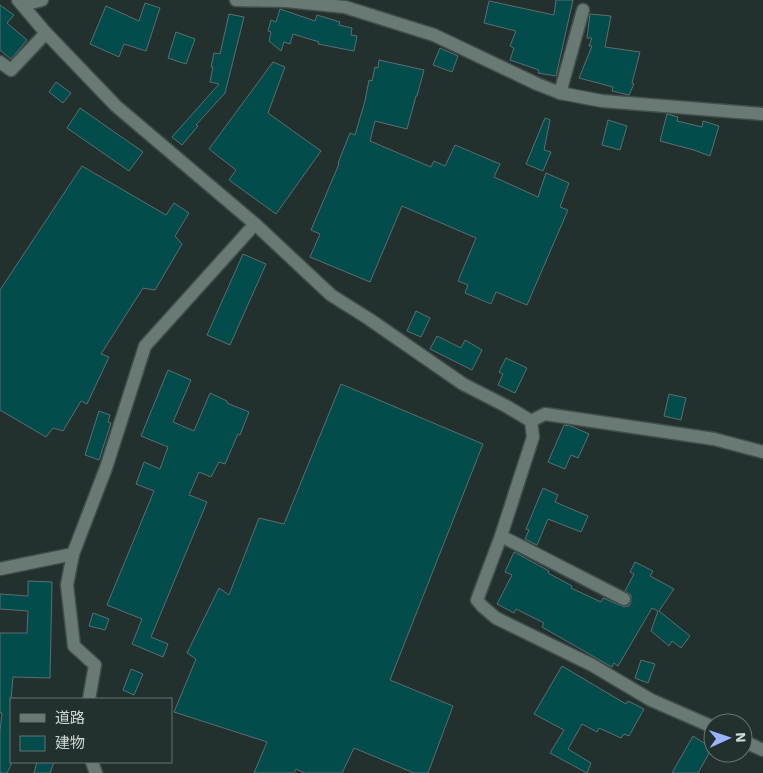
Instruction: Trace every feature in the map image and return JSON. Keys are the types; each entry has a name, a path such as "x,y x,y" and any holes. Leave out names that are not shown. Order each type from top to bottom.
{"street":[{"path":"21,2 42,0"},
{"path":"236,0 345,7 434,35 560,93 602,101 763,114"},
{"path":"21,2 46,33 116,106 255,224 331,295 370,319 463,384 531,421"},
{"path":"560,93 584,10"},
{"path":"0,62 11,70 46,33"},
{"path":"89,698 95,664 74,646 67,585 73,554 106,468 145,346 255,224"},
{"path":"531,421 545,414 714,439 763,452"},
{"path":"531,421 533,437 477,600 496,618 592,665 646,696 703,722"},
{"path":"500,536 624,599"},
{"path":"0,569 73,554"}],"building":[{"path":"556,0 573,0 556,76 538,73 539,70 510,60 514,48 510,46 516,31 484,23 489,1 554,15"},
{"path":"145,3 160,8 146,51 124,44 119,57 90,44 106,6 139,21"},
{"path":"0,5 14,15 7,23 27,40 11,59 0,50"},
{"path":"280,9 315,21 317,15 340,22 339,25 352,28 351,35 357,36 354,51 318,44 319,42 293,34 290,44 284,42 281,51 269,41 271,32 268,31 271,20 276,22"},
{"path":"229,14 244,17 225,93 196,125 198,126 182,145 172,137 219,84 210,82 213,67 211,67 214,53 220,54"},
{"path":"590,14 611,16 605,47 640,52 632,83 634,84 629,95 612,91 613,87 579,78 592,46 589,46 592,38 587,38"},
{"path":"176,32 195,39 186,64 168,58"},
{"path":"440,48 458,56 452,72 433,65"},
{"path":"379,60 424,70 407,129 375,121 370,141 431,167 434,161 445,166 455,145 500,164 494,177 538,197 546,173 569,183 560,207 568,210 527,305 496,292 491,304 465,293 468,285 458,281 476,238 402,206 370,282 310,257 320,234 311,230 350,133 355,135 369,80 372,81 375,67 378,68"},
{"path":"273,62 285,67 268,113 321,151 276,214 229,180 236,170 209,149"},
{"path":"56,82 71,93 63,103 49,92"},
{"path":"80,108 143,152 129,171 67,128"},
{"path":"667,114 678,117 677,121 702,127 703,121 719,126 710,156 660,141"},
{"path":"545,118 550,120 544,150 551,152 543,171 526,164"},
{"path":"608,120 627,126 620,150 602,145"},
{"path":"82,166 166,215 174,203 189,213 175,236 182,244 155,290 143,288 101,354 109,357 87,404 81,401 63,431 53,428 46,437 0,410 0,290"},
{"path":"243,254 266,264 230,345 207,335"},
{"path":"416,311 430,318 421,337 407,331"},
{"path":"437,336 461,348 465,340 482,350 472,370 430,349"},
{"path":"506,358 527,368 515,393 498,385 503,374 499,372"},
{"path":"168,370 191,380 173,422 194,431 210,393 227,401 227,403 249,412 225,464 219,462 211,477 199,472 189,495 207,502 151,637 168,644 163,657 132,644 142,619 107,605 154,491 136,484 144,462 160,469 168,447 141,436"},
{"path":"341,384 483,444 390,680 453,706 428,773 414,773 354,748 342,773 305,773 296,769 294,773 254,773 267,742 174,712 196,659 187,653 219,588 229,595 259,518 284,524"},
{"path":"669,394 686,398 681,420 664,416"},
{"path":"99,411 110,415 108,422 111,423 99,460 85,455"},
{"path":"564,425 589,434 578,458 571,455 565,469 548,462"},
{"path":"543,488 558,495 555,502 588,516 581,532 548,519 537,545 525,539 529,530 526,529"},
{"path":"514,552 549,571 548,573 572,586 571,588 601,602 603,598 624,607 629,606 631,602 631,595 625,591 634,574 630,572 635,562 653,571 650,576 674,589 659,611 690,636 681,648 672,641 669,646 651,631 658,611 652,608 618,666 614,663 612,667 542,627 544,623 516,609 514,613 497,604 512,575 505,572"},
{"path":"28,581 52,582 50,678 13,677 10,698 11,765 7,773 0,773 2,713 0,713 0,633 27,633 28,611 0,609 0,594 28,596"},
{"path":"93,613 109,619 105,630 89,626"},
{"path":"641,660 655,664 648,683 635,678"},
{"path":"562,666 626,704 628,701 644,709 629,736 624,734 621,738 599,728 597,732 582,724 568,749 591,763 587,773 550,753 564,730 534,714"},
{"path":"131,669 143,674 134,695 123,690"},
{"path":"693,736 703,742 704,763 698,773 672,773"},
{"path":"37,763 54,763 50,773 34,773"}]}
